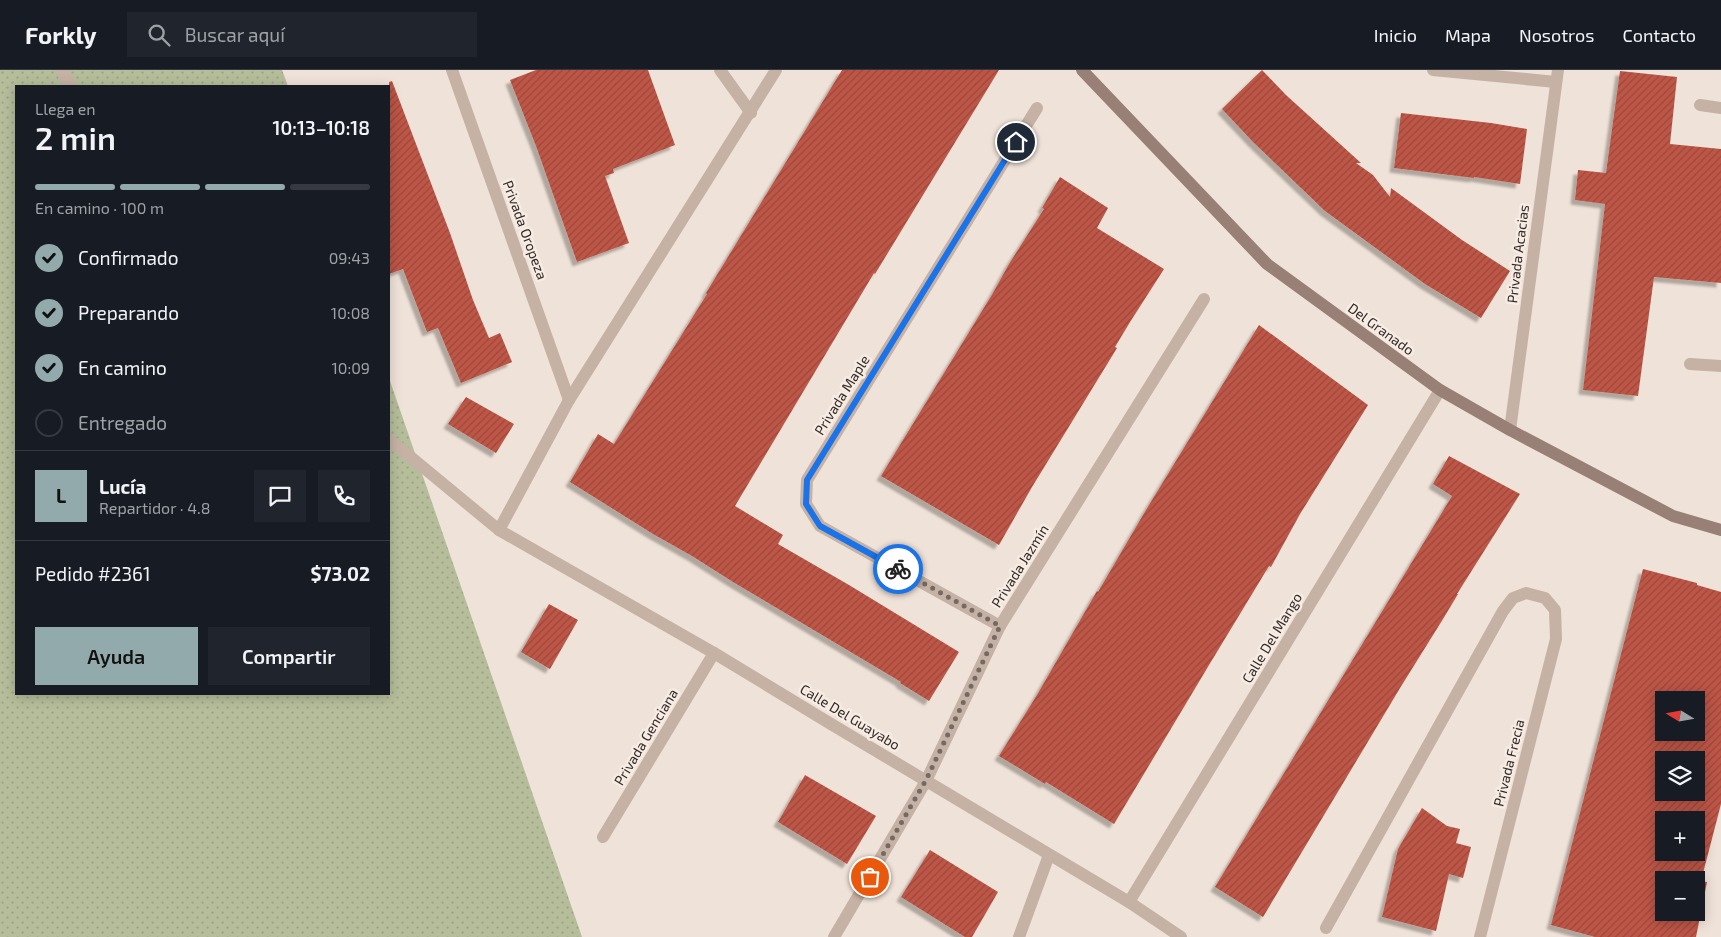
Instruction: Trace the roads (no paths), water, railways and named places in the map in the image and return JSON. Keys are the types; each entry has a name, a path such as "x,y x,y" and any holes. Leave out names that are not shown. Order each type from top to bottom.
{"main road":[{"name":"Del Granado","path":"1082,70 1267,264 1440,390 1510,430 1673,516 1721,530"}],"street":[{"path":"61,70 70,85"},
{"name":"Privada Oropeza","path":"452,70 569,400"},
{"path":"720,70 751,113"},
{"path":"498,530 569,400 751,113 776,70"},
{"name":"Privada Acacias","path":"1433,70 1557,76 1510,430"},
{"path":"1700,105 1721,108"},
{"name":"Privada Maple","path":"1000,626 820,526 806,504 807,480 1037,108"},
{"name":"Privada Jazmín","path":"834,937 926,780 1000,626 1204,299"},
{"path":"1690,364 1721,366"},
{"name":"Calle Del Mango","path":"1129,902 1440,390"},
{"name":"Calle Del Guayabo","path":"390,440 498,530 714,653 1129,902 1181,937"},
{"name":"Privada Frecia","path":"1326,928 1503,611 1513,598 1526,593 1545,598 1556,610 1556,639 1480,937"},
{"name":"Privada Genciana","path":"603,837 714,653"},
{"path":"1019,937 1049,855"}]}
